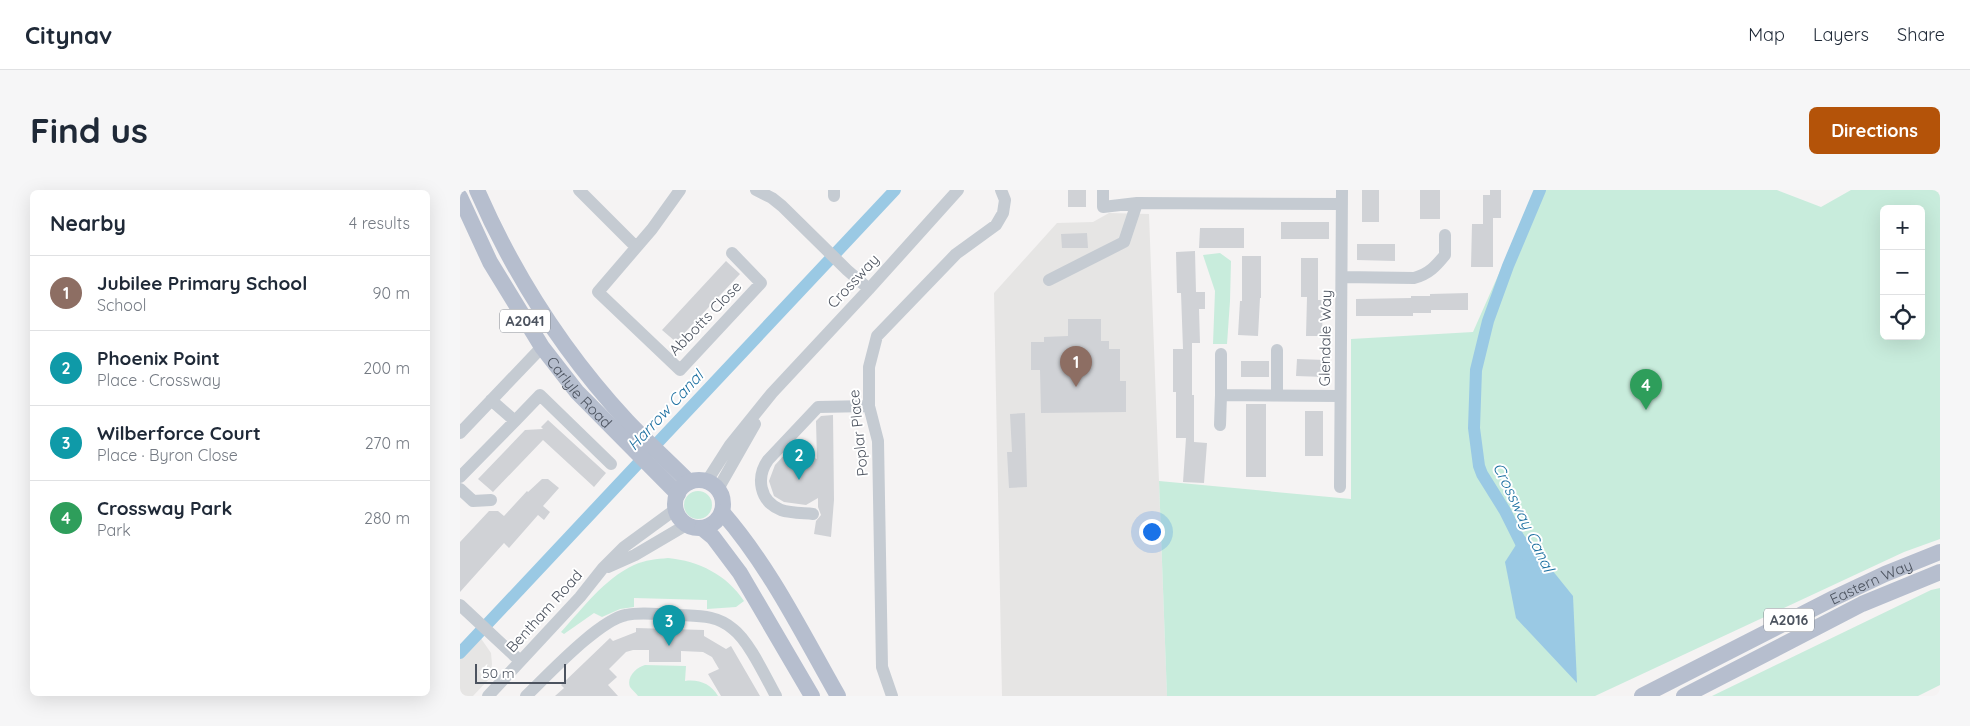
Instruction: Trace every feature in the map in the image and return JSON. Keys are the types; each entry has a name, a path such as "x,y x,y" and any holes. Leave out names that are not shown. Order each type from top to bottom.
{"main road":[{"name":"Carlyle Road","path":"477,190 489,218 520,277 546,320 620,425"},
{"name":"Carlyle Road","path":"460,197 490,262 542,347 578,392 620,425 656,461 681,495"},
{"path":"681,495 697,480 712,485 723,501 722,512 714,523 702,528 694,528 686,524"},
{"name":"A2041","path":"681,495 680,519 686,524"},
{"path":"722,512 768,572 838,696"},
{"path":"702,528 713,538 740,573 812,696"},
{"name":"Eastern Way","path":"1642,696 1834,598 1885,574 1940,552"},
{"name":"Eastern Way","path":"1684,696 1862,604 1940,572"}],"street":[{"path":"579,190 636,246 652,229 680,190"},
{"path":"756,190 772,198 782,206 869,289"},
{"name":"Crossway","path":"712,485 772,393 958,190"},
{"name":"Poplar Place","path":"892,696 882,667 878,441 869,406 869,367 878,336 956,254 996,225 1003,213 1005,200 1001,190"},
{"path":"1103,190 1103,207 1137,203 1342,204"},
{"name":"Glendale Way","path":"1340,486 1342,190"},
{"path":"1049,280 1124,242 1137,203"},
{"path":"1342,277 1414,278 1423,275 1437,265 1445,255 1445,235"},
{"name":"Abbotts Close","path":"636,246 598,292 680,370 761,283 732,253"},
{"path":"460,433 542,347"},
{"path":"1277,350 1277,395"},
{"path":"1220,425 1221,354"},
{"path":"460,477 540,395 611,464"},
{"path":"1221,395 1340,396"},
{"path":"492,400 515,421"},
{"path":"813,514 784,511 771,504 762,491 762,468 818,407 869,406"},
{"path":"460,488 473,501 490,500"},
{"name":"Bentham Road","path":"488,696 585,592 603,568 681,495"},
{"name":"Bentham Road","path":"603,568 636,555 686,524"},
{"path":"460,605 520,660"},
{"path":"534,694 598,629 619,616 633,614 715,618 734,629 741,637 776,696"}],"shaded area":[{"path":"1109,213 1149,214 1167,696 1002,696 994,293 1057,223 1093,222"},
{"path":"480,637 491,653 490,678 473,696 460,696 460,658"}],"green space":[{"path":"1536,190 1777,190 1821,207 1851,190 1940,190 1940,539 1904,552 1595,696 1167,696 1159,481 1351,499 1351,339 1473,332"},
{"path":"1220,253 1231,261 1227,344 1213,344 1215,291 1203,255"},
{"path":"698,491 708,495 712,505 708,515 698,519 688,515 684,505 688,495"},
{"path":"668,558 691,562 711,571 729,584 744,601 736,607 707,609 707,600 634,598 634,607 620,609 602,617 594,613 564,634 561,632 604,586 623,571 642,562"},
{"path":"1940,588 1940,685 1918,696 1712,696 1931,590"},
{"path":"645,665 686,666 685,681 704,683 712,688 718,696 638,696 629,683 631,676 636,670"}],"water":[{"path":"1523,534 1573,596 1577,683 1516,618 1505,562"}],"building":[{"path":"1068,190 1086,190 1086,207 1068,207"},
{"path":"1362,190 1379,190 1379,222 1362,222"},
{"path":"1420,190 1440,190 1440,219 1420,219"},
{"path":"1490,190 1501,190 1501,218 1493,218 1493,267 1471,267 1472,224 1483,224 1483,195 1490,195"},
{"path":"1281,222 1329,222 1329,239 1281,239"},
{"path":"1200,228 1244,228 1244,248 1199,248"},
{"path":"1087,233 1088,248 1062,248 1061,234"},
{"path":"1357,244 1395,244 1395,261 1357,260"},
{"path":"1195,251 1196,292 1205,292 1205,309 1199,309 1200,343 1192,343 1192,395 1194,395 1194,442 1207,443 1204,483 1183,482 1186,438 1176,438 1176,392 1173,392 1173,349 1183,349 1181,293 1177,293 1176,252"},
{"path":"1242,256 1261,256 1261,298 1258,336 1238,335 1240,301 1242,301"},
{"path":"1301,258 1318,258 1318,300 1323,300 1322,336 1306,336 1307,297 1301,297"},
{"path":"726,261 740,274 676,342 662,330"},
{"path":"1468,293 1468,310 1431,310 1431,313 1413,313 1413,316 1356,316 1356,299 1411,298 1411,296 1430,296 1430,294"},
{"path":"1068,319 1101,319 1101,341 1109,341 1109,349 1120,349 1120,381 1126,381 1126,412 1041,413 1040,370 1031,370 1031,342 1044,342 1044,337 1068,336"},
{"path":"1297,359 1325,360 1324,377 1296,376"},
{"path":"1241,361 1269,361 1269,377 1241,377"},
{"path":"1246,404 1266,404 1266,477 1246,477"},
{"path":"1305,411 1323,411 1323,456 1305,456"},
{"path":"1025,413 1027,487 1009,488 1007,452 1012,452 1010,414"},
{"path":"833,415 834,500 831,537 814,534 816,521 821,515 818,507 818,498 806,505 784,502 774,496 769,481 775,465 787,452 796,451 817,459 816,421 821,416"},
{"path":"548,420 606,473 594,487 543,440 493,492 478,479 525,430 543,429 541,427"},
{"path":"542,479 548,479 559,488 543,506 550,512 544,520 538,515 509,548 504,543 460,592 460,542 489,511 498,511 504,516 527,491"},
{"path":"636,628 704,630 704,636 726,649 731,646 760,696 721,696 708,674 719,669 712,657 703,652 681,651 681,662 649,662 649,650 633,650 626,652 609,669 617,677 608,685 618,696 555,696 564,688 561,685 610,638 613,641 636,632"}],"waterway":[{"name":"Harrow Canal","path":"460,653 895,190"},
{"name":"Crossway Canal","path":"1527,555 1505,511 1479,466 1474,428 1476,370 1488,321 1508,266 1540,190"}],"place":[{"name":"Jubilee Primary School","path":"1076,387"},
{"name":"Crossway Park","path":"1646,410"},
{"name":"Phoenix Point","path":"799,480"},
{"name":"Wilberforce Court","path":"669,646"}]}
